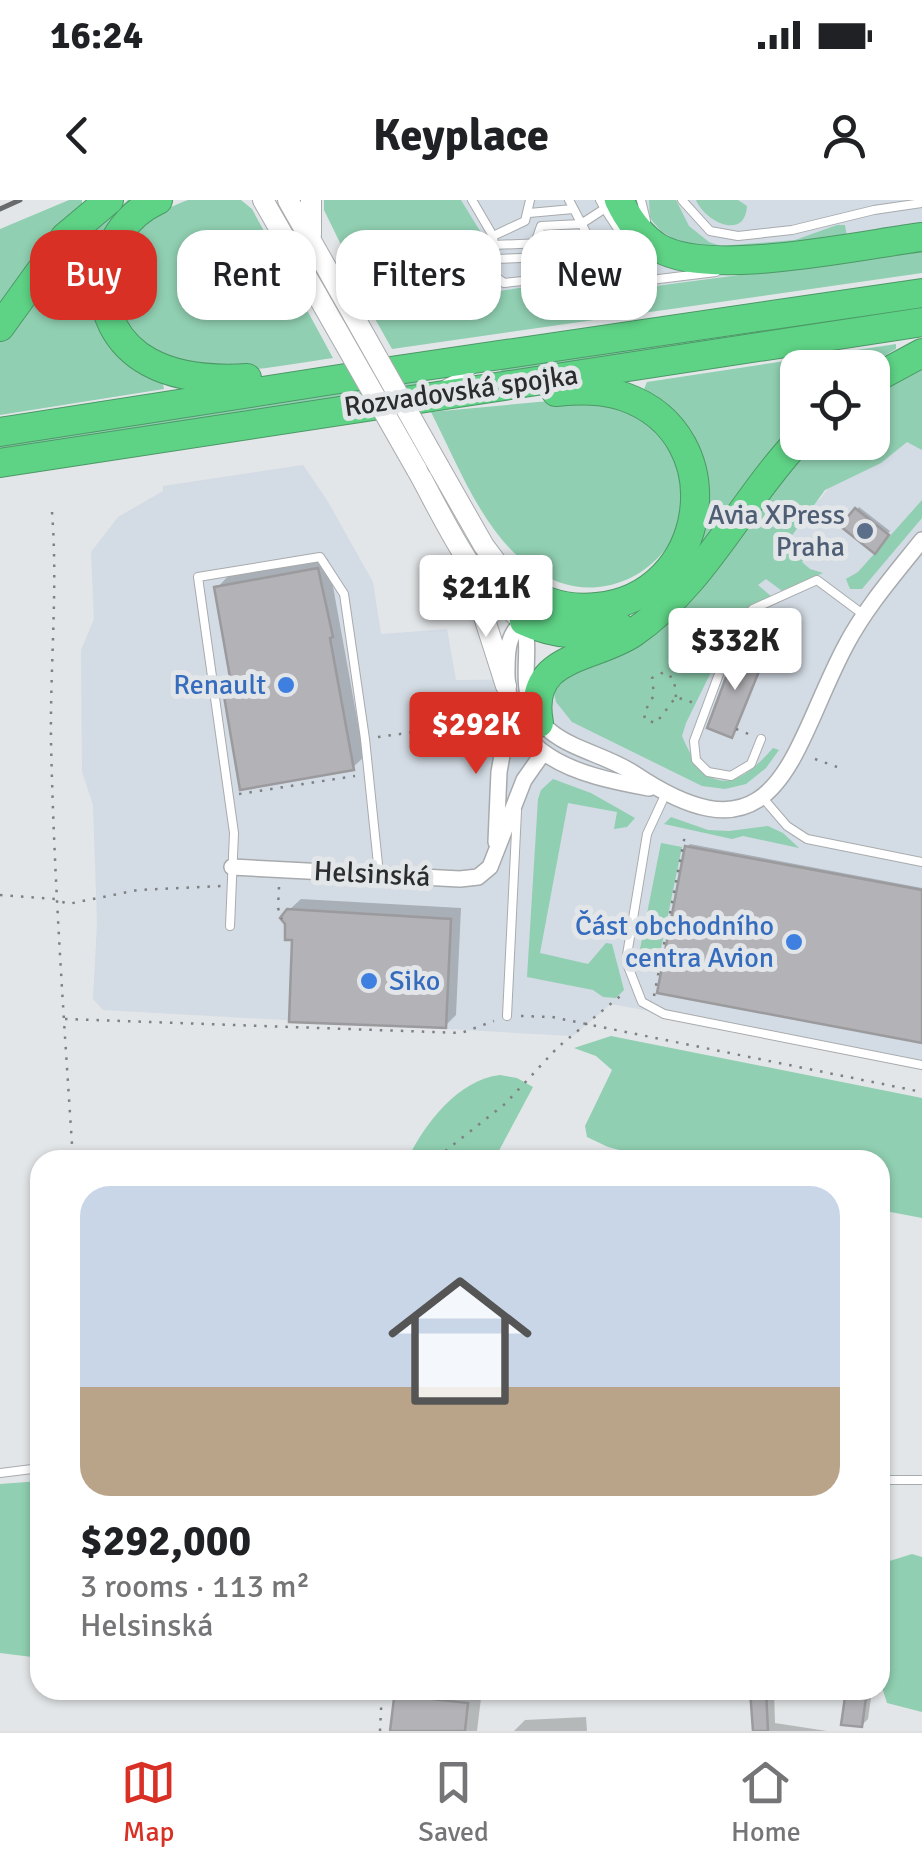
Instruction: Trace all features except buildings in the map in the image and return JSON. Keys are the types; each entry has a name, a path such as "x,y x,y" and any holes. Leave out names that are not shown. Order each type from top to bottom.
{"highway":[{"path":"0,326 64,236 108,200"},
{"path":"158,200 122,226 104,267 102,286 110,316 138,354 168,370 217,379 384,372"},
{"path":"608,203 657,247 691,259 718,262 922,238"},
{"name":"Rozvadovská spojka","path":"0,432 922,293"},
{"name":"Rozvadovská spojka","path":"0,462 922,322"},
{"path":"890,370 922,352"},
{"path":"390,401 598,391 638,403 674,432 688,456 696,491 692,525 676,560 660,579 629,600 596,608 560,606 529,593 506,575"},
{"path":"540,723 540,695 554,668 621,639 653,615 701,568 783,460"},
{"path":"524,620 560,606"},
{"path":"524,620 558,633 582,634 618,628 653,615"}],"main road":[{"path":"263,200 460,548 502,602 524,620"},
{"path":"288,200 305,230"},
{"path":"310,200 311,230"},
{"path":"316,249 484,546 519,597 524,620"},
{"path":"460,548 508,696"}],"street":[{"path":"508,696 518,728 543,753 618,782 714,810 741,808 762,798 778,783 864,615 922,540"},
{"path":"495,851 499,772 508,734 509,643 524,620"},
{"path":"524,620 529,650 528,694 540,723 556,738 622,765 662,792"},
{"name":"Helsinská","path":"232,867 470,879 490,867 524,780 543,753"}],"lane":[{"path":"472,200 487,230"},
{"path":"501,236 525,222 530,200"},
{"path":"641,200 644,220 664,240 684,252 718,262"},
{"path":"682,200 710,231 728,236 802,228 874,210 922,204"},
{"path":"690,200 697,220"},
{"path":"540,230 541,226 582,224 608,203 622,230"},
{"path":"530,213 571,204 585,230"},
{"path":"657,279 744,269 778,256"},
{"path":"423,396 501,354"},
{"path":"415,367 508,384"},
{"path":"230,926 234,833 198,577 320,557 344,594 379,874"},
{"path":"759,738 750,764 731,776 708,772 694,755 694,740 738,623 754,610 818,580 864,615"},
{"path":"662,792 647,834 626,960 642,1002 664,1014 922,1065"},
{"path":"762,798 800,836 922,862"},
{"path":"507,1016 517,805"},
{"path":"0,1472 30,1469"},
{"path":"890,1480 922,1480"}],"path":[{"path":"52,512 55,550 50,667 55,899 72,1150"},
{"path":"664,672 674,679 676,697 656,723 645,720 656,674 664,672"},
{"path":"676,697 696,704"},
{"path":"373,738 496,721"},
{"path":"736,729 759,738"},
{"path":"815,760 837,767"},
{"path":"238,794 358,776"},
{"path":"654,993 685,835"},
{"path":"0,896 55,899 68,904 138,890 232,886"},
{"path":"279,886 282,919"},
{"path":"626,960 660,965"},
{"path":"447,1150 505,1104 558,1048 633,985"},
{"path":"65,1019 461,1034 507,1016 552,1017 922,1092"},
{"path":"380,1731 382,1700"}],"shaded area":[{"path":"461,200 922,200 922,249 657,285 657,230 521,230 521,287 501,291 501,230 479,230"},
{"path":"922,397 922,1062 611,1004 573,1036 103,1010 93,999 97,923 93,805 82,772 81,650 94,619 91,552 118,517 163,491 163,486 303,465 373,582 381,634 447,629 456,680 565,679 659,635 821,498 853,460 890,460 890,426"}],"green space":[{"path":"69,200 82,200 82,205 56,230 30,230 30,262 0,307 0,229"},
{"path":"128,200 136,200 110,230 92,230"},
{"path":"188,200 241,200 252,209 263,230 177,230 177,320 312,320 333,358 217,371 181,365 148,346 128,320 157,320 157,230 136,230"},
{"path":"324,200 461,200 479,230 336,230 336,235 324,210"},
{"path":"649,200 676,200 689,226 721,246 795,240 837,225 845,225 847,237 731,256 677,241 660,230 650,218"},
{"path":"696,200 738,200 747,206 745,217 739,223 724,224 707,215"},
{"path":"922,251 922,273 657,311 657,286"},
{"path":"521,287 521,320 594,320 392,349 376,320 501,320 501,291"},
{"path":"30,299 30,320 125,320 142,372 163,384 164,389 0,415 0,342"},
{"path":"922,303 922,311 501,372 501,364"},
{"path":"896,344 890,353 857,350"},
{"path":"922,360 922,450 907,442 890,456 890,378"},
{"path":"780,362 780,447 687,566 706,514 705,468 698,446 685,426 644,389 647,382"},
{"path":"427,376 427,384 0,451 0,443"},
{"path":"549,401 600,404 628,411 655,430 678,462 685,495 678,528 660,556 633,576 601,587 565,584 528,565 484,515 431,412"},
{"path":"794,460 885,460 825,490 788,541 815,537 802,562 823,573 782,591 766,579 758,585 772,597 744,612 737,610 737,619 686,723 682,736 691,755 711,777 721,781 745,774 773,748 779,750 766,768 746,784 725,789 702,786 572,722 556,702 554,693 560,676 598,662"},
{"path":"922,500 922,518 862,589 850,589 846,579 858,572"},
{"path":"553,779 591,793 635,818 627,827 614,829 617,812 568,803 540,953 588,964 606,943 612,944 624,990 616,998 527,977 538,799"},
{"path":"671,817 708,830 768,826 799,848 664,824"},
{"path":"661,843 682,847 658,963 642,961 639,954"},
{"path":"611,1036 922,1098 922,1218 890,1212 890,1150 619,1150 587,1137 585,1126 612,1070 596,1056 574,1048"},
{"path":"500,1075 533,1087 499,1150 413,1150 444,1106 470,1085"},
{"path":"30,1482 30,1657 0,1653 0,1484"},
{"path":"912,1554 922,1557 922,1712 886,1700 890,1700 890,1561"}],"railway":[{"path":"0,209 20,200"}],"place":[{"name":"Avia XPress Praha","path":"865,531"},
{"name":"Renault","path":"286,685"},
{"name":"Část obchodního centra Avion","path":"794,942"},
{"name":"Siko","path":"369,981"}]}
